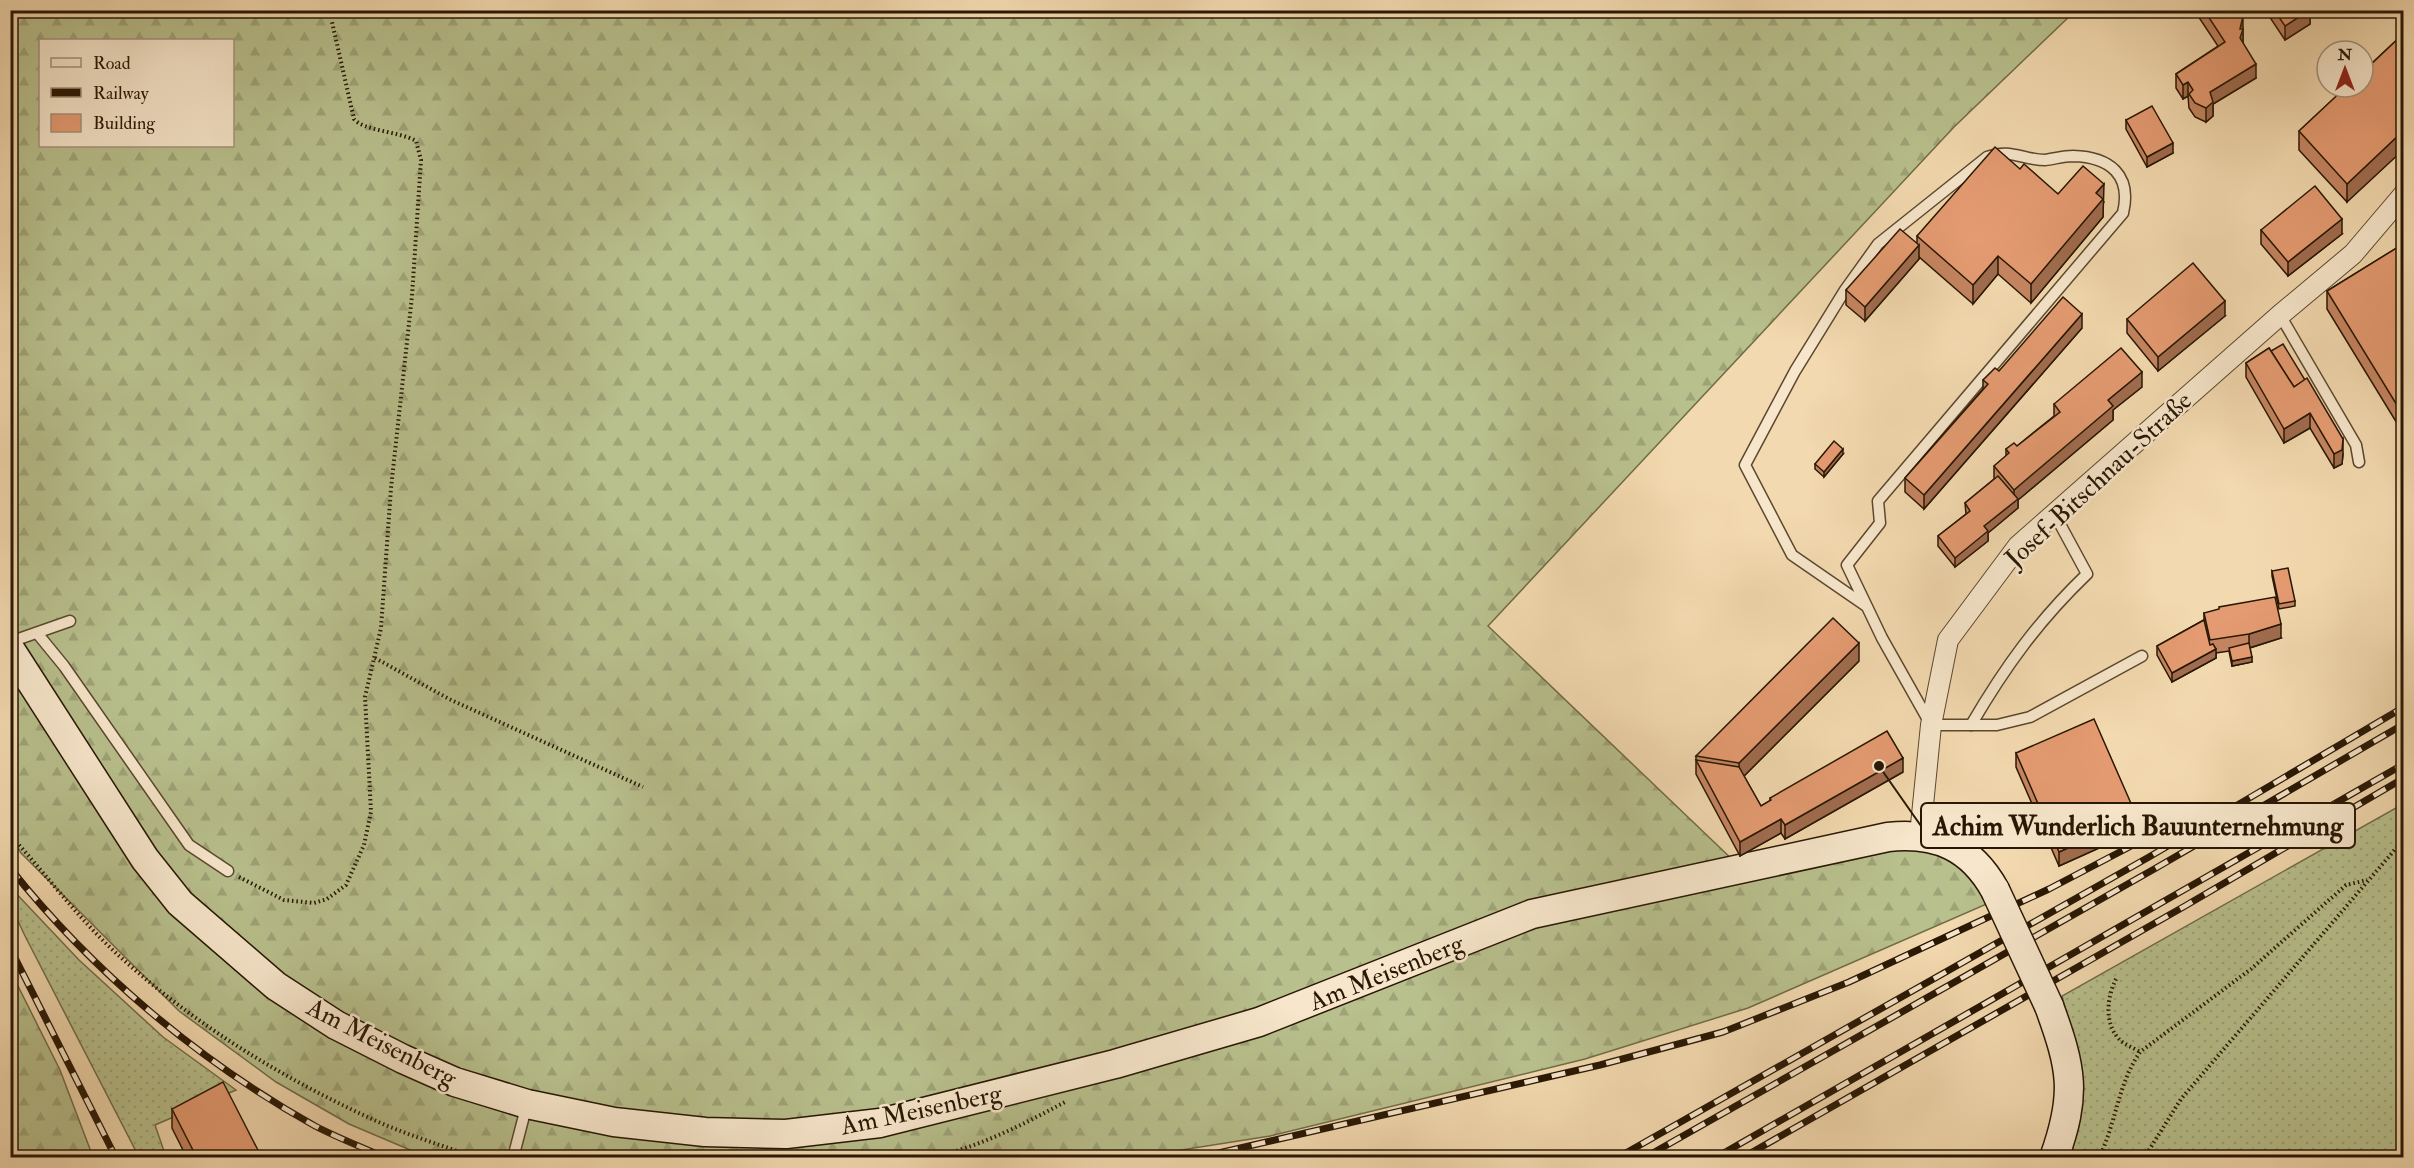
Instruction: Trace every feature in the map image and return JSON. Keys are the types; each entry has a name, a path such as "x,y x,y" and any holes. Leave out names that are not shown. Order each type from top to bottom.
{"street":[{"name":"Josef-Bitschnau-Straße","path":"1920,835 1931,725 1948,640 2018,546 2280,315 2353,254 2403,194"},
{"name":"Am Meisenberg","path":"10,648 145,859 180,903 276,986 346,1030 455,1082 527,1104 614,1122 705,1132 786,1134 880,1123 1115,1064 1259,1022 1533,914 1888,837 1920,835"},
{"path":"1920,835 1946,842 1977,863 1995,890 2049,1006 2062,1042 2070,1076 2067,1122 2054,1158"}],"lane":[{"path":"1866,606 1792,555 1745,465 1795,371 1845,290 1878,244 1986,157 2000,152 2044,160 2071,156 2092,158 2117,171 2125,183 2127,198 2123,213 1878,501 1880,523 1847,565 1866,606 1931,725 1997,725 2030,717 2142,656"},
{"path":"2280,315 2355,445 2359,462"},
{"path":"1971,725 2007,664 2058,602 2087,574 2054,513"},
{"path":"10,642 70,621"},
{"path":"37,633 189,845 228,871"},
{"path":"513,1158 527,1104"}],"path":[{"path":"228,871 270,894 299,903 314,903 327,899 346,885 358,862 371,812 364,697 381,628 389,511 412,296 421,160 416,141 403,133 359,125 354,119 332,22"},
{"path":"375,658 449,699 643,787"},
{"path":"10,835 115,952 187,1013 234,1046 376,1121 476,1158"},
{"path":"2144,1158 2181,1100 2403,839"},
{"path":"2099,1158 2109,1135 2129,1067 2140,1052 2251,969 2346,885 2368,879"},
{"path":"2116,979 2110,991 2109,1019 2119,1040 2140,1052"},
{"path":"926,1158 945,1155 1025,1123 1073,1098"}],"green space":[{"path":"10,11 2075,11 1954,127 1488,626 1737,864 1893,845 1954,858 1989,903 1748,1008 1585,1059 1270,1136 1137,1157 429,1158 349,1124 276,1082 179,1011 21,853 11,837"},
{"path":"2403,804 2403,1157 2067,1157 2076,1138 2082,1098 2077,1056 2062,996"},
{"path":"10,887 79,960 163,1037 236,1090 155,1125 166,1157 139,1157 25,936 11,906"},
{"path":"10,970 60,1070 93,1157 11,1157"}],"building":[{"path":"2204,10 2239,10 2243,16 2240,38 2256,64 2210,92 2213,102 2206,108 2195,103 2189,94 2193,90 2188,82 2183,85 2176,74 2225,42"},
{"path":"2274,10 2309,10 2285,26"},
{"path":"2403,34 2403,131 2347,184 2299,131 2333,99 2375,99 2375,61"},
{"path":"2152,106 2173,143 2147,157 2126,120"},
{"path":"1995,147 2020,169 2024,164 2058,194 2083,166 2104,184 2096,193 2103,199 2031,284 1998,256 1973,285 1917,236"},
{"path":"2315,186 2342,219 2288,262 2261,230"},
{"path":"1900,229 1919,245 1865,307 1846,290"},
{"path":"2403,244 2403,415 2327,291"},
{"path":"2193,263 2225,301 2158,357 2127,319"},
{"path":"2063,297 2082,314 1924,495 1905,478 1988,384 1983,380 1995,368 1999,371"},
{"path":"2283,344 2305,380 2294,387 2271,351"},
{"path":"2121,348 2142,372 2108,400 2113,406 2014,490 1994,466 2009,453 2006,449 2014,443 2017,446 2060,412 2054,404"},
{"path":"2269,348 2294,387 2307,378 2343,439 2342,450 2334,454 2310,413 2284,429 2246,363"},
{"path":"1834,441 1843,449 1824,472 1815,464"},
{"path":"1998,476 2018,499 1984,526 1988,531 1955,558 1938,536 1970,511 1965,503"},
{"path":"2288,568 2295,601 2279,604 2272,571"},
{"path":"2275,597 2281,624 2249,634 2210,640 2204,613 2219,609 2219,607"},
{"path":"1833,618 1859,643 1739,763 1696,756"},
{"path":"2204,620 2210,645 2213,644 2216,649 2172,673 2157,646"},
{"path":"2249,643 2252,657 2232,661 2229,648"},
{"path":"2094,719 2137,817 2059,852 2016,753"},
{"path":"1887,731 1903,758 1785,825 1781,819 1740,842 1696,760 1739,767 1761,806 1771,800 1770,798"},
{"path":"223,1082 262,1158 197,1158 172,1109"}],"railway":[{"path":"1617,1158 2149,857 2404,707"},
{"path":"1644,1158 2156,868 2404,724"},
{"path":"1715,1158 2404,764"},
{"path":"1742,1158 2185,906 2404,778"},
{"path":"1197,1158 1600,1065 1723,1032 1849,982 2049,889 2135,844"},
{"path":"10,868 76,943 150,1012 190,1043 272,1101 315,1126 386,1158"},
{"path":"10,948 116,1158"}],"place":[{"name":"Achim Wunderlich Bauunternehmung","path":"1879,766"}]}
